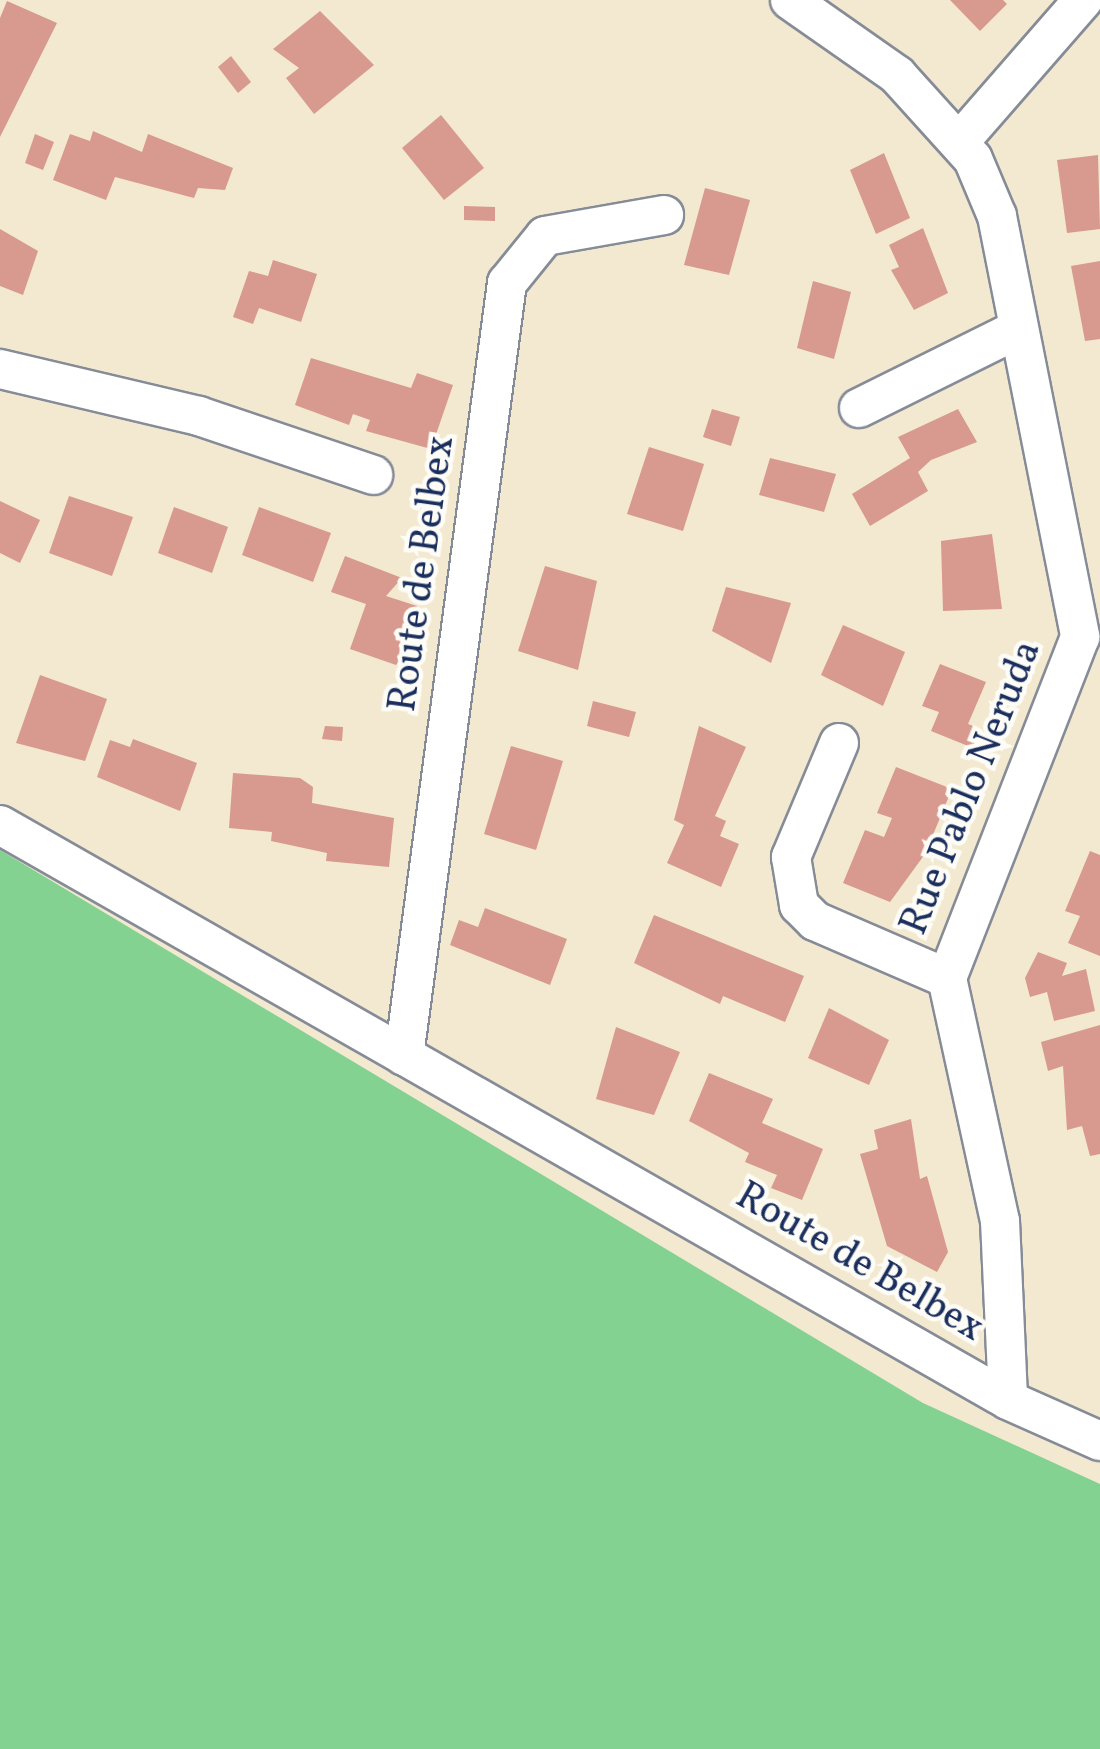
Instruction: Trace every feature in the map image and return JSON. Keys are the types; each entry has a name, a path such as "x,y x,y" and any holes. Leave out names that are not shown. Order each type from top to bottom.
{"street":[{"name":"Rue Pablo Neruda","path":"790,0 897,75 961,140 996,216 1018,329 1090,637 946,978 1000,1221 1008,1400"},
{"path":"961,140 1083,0"},
{"name":"Route de Belbex","path":"404,1056 507,284 545,236 664,216"},
{"path":"859,408 1018,329"},
{"path":"0,370 199,416 373,475"},
{"path":"839,742 791,857 799,905 815,921 946,978"},
{"name":"Route de Belbex","path":"0,826 1008,1400 1100,1441"}],"green space":[{"path":"0,850 923,1403 1100,1484 1100,1749 0,1749"}],"building":[{"path":"950,0 1003,0 1007,4 980,31"},
{"path":"7,1 57,23 0,137 0,18"},
{"path":"320,11 374,65 314,114 286,78 299,68 273,49"},
{"path":"231,56 251,82 238,93 218,67"},
{"path":"441,115 484,168 444,200 402,148"},
{"path":"93,131 142,152 148,134 233,168 225,190 198,188 194,198 115,177 106,200 53,180 70,134 90,141"},
{"path":"35,134 54,142 43,170 25,163"},
{"path":"884,153 910,218 876,234 850,170"},
{"path":"1098,155 1100,229 1067,233 1057,160"},
{"path":"705,188 750,200 729,275 684,265"},
{"path":"464,206 495,207 495,221 464,220"},
{"path":"923,228 948,293 914,310 891,270 899,267 889,245"},
{"path":"0,229 38,251 23,295 0,286"},
{"path":"273,260 317,274 301,322 259,308 253,324 233,317 249,271 268,276"},
{"path":"1100,261 1100,339 1085,341 1071,266"},
{"path":"813,281 851,292 834,359 797,348"},
{"path":"311,358 411,388 417,373 453,385 431,449 366,431 370,420 353,414 349,425 295,405"},
{"path":"712,409 740,417 731,446 703,437"},
{"path":"958,409 977,442 931,460 918,472 928,491 870,526 852,494 910,458 898,437"},
{"path":"649,447 704,464 683,531 627,514"},
{"path":"770,458 836,474 824,512 759,495"},
{"path":"69,496 133,517 112,576 49,553"},
{"path":"0,501 40,520 20,563 0,553"},
{"path":"174,507 228,527 212,573 158,553"},
{"path":"259,507 331,533 313,582 242,555"},
{"path":"992,534 1002,609 943,611 941,541"},
{"path":"345,556 402,578 386,596 417,606 410,647 396,665 350,649 366,604 331,592"},
{"path":"545,566 597,581 578,670 518,651"},
{"path":"726,587 791,603 771,663 712,631"},
{"path":"843,625 905,652 883,706 821,675"},
{"path":"940,664 986,682 968,724 981,729 973,748 931,731 939,712 922,706"},
{"path":"40,675 107,699 85,761 16,743"},
{"path":"593,701 636,712 629,737 587,726"},
{"path":"325,726 343,727 342,741 322,739"},
{"path":"699,726 746,747 715,816 726,821 720,836 739,844 721,887 667,863 684,825 674,820"},
{"path":"133,739 197,763 180,811 97,777 110,740 130,747"},
{"path":"511,746 563,761 536,850 484,834"},
{"path":"896,767 952,789 925,854 890,902 843,883 865,830 884,837 892,818 877,813"},
{"path":"233,773 300,778 313,787 312,803 394,818 389,867 326,861 327,853 271,841 272,832 229,828"},
{"path":"1090,851 1100,855 1100,956 1068,943 1080,916 1065,911"},
{"path":"485,908 567,939 550,985 450,945 459,920 478,927"},
{"path":"654,915 804,976 785,1022 723,996 720,1004 634,963"},
{"path":"1038,952 1067,963 1062,976 1086,969 1095,1011 1054,1021 1047,992 1030,997 1025,978"},
{"path":"829,1008 889,1040 869,1085 808,1058"},
{"path":"1100,1025 1100,1154 1090,1156 1082,1126 1067,1130 1063,1066 1048,1071 1041,1042"},
{"path":"616,1027 680,1052 654,1115 596,1099"},
{"path":"709,1073 773,1099 762,1123 823,1149 802,1200 771,1188 777,1175 745,1162 749,1153 689,1121"},
{"path":"911,1119 920,1179 927,1176 948,1252 937,1272 887,1246 860,1154 878,1149 874,1130"}]}
